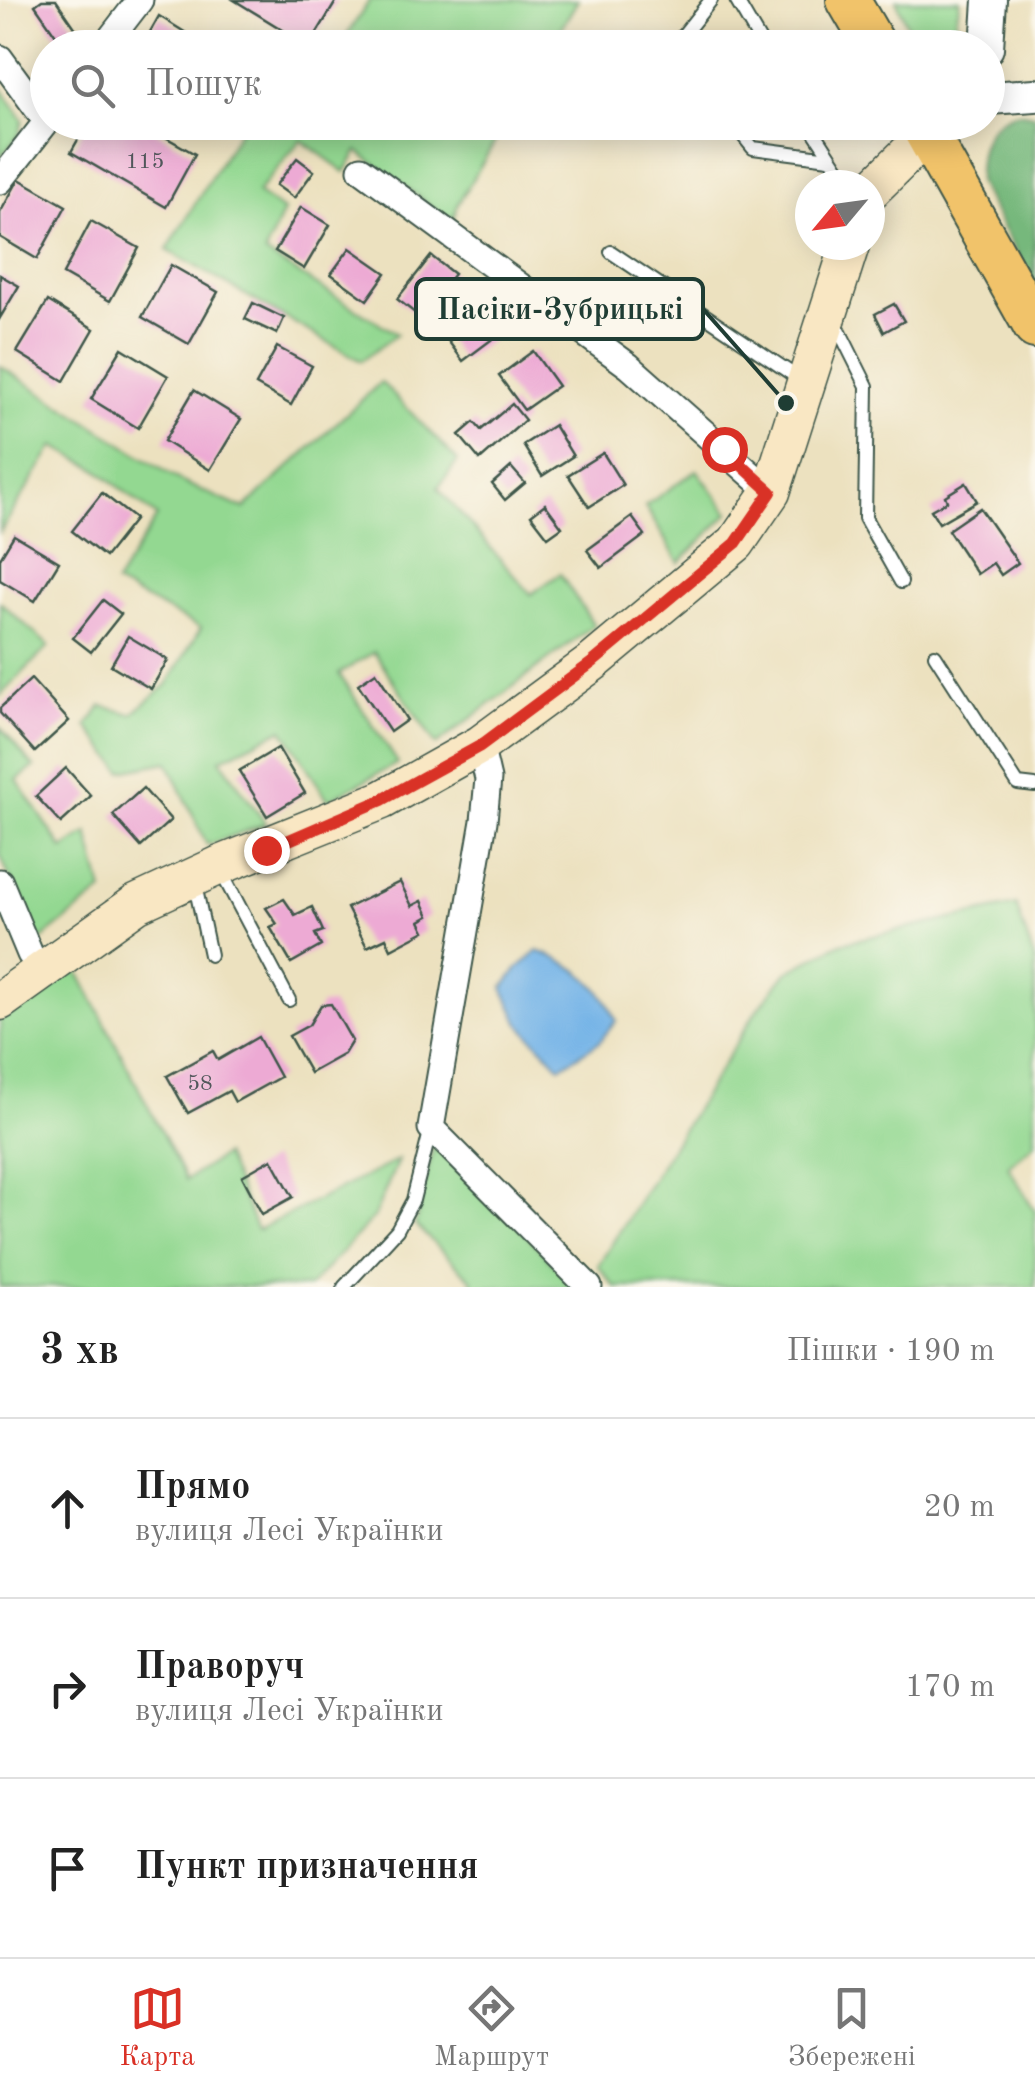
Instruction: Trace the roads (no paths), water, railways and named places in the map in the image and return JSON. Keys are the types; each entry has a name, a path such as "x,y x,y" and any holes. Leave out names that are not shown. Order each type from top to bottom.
{"highway":[{"path":"848,0 866,30"},
{"path":"938,140 1035,327"}],"main road":[{"path":"885,175 918,140"},
{"path":"0,1001 136,904 382,800 480,746 593,662 736,543 771,492 845,260"}],"street":[{"path":"118,30 140,0"},
{"path":"988,30 990,0"},
{"path":"0,58 30,98"},
{"path":"1005,97 1035,96"},
{"path":"0,182 32,140"},
{"path":"361,169 629,366 771,492"},
{"path":"480,746 488,779 484,821 432,1128 590,1287"},
{"path":"0,882 30,954 41,970"}],"lane":[{"path":"687,30 711,0"},
{"path":"736,0 754,30"},
{"path":"747,140 753,148 829,158"},
{"path":"818,140 838,170"},
{"path":"611,252 807,384"},
{"path":"828,308 867,386 865,518 901,582"},
{"path":"935,656 1018,784 1035,786"},
{"path":"205,872 210,955"},
{"path":"205,872 288,1000"},
{"path":"344,1287 397,1230 414,1200 432,1128"}],"water":[{"path":"538,951 586,977 603,996 616,1021 599,1042 560,1067 520,1024 503,988"}],"place":[{"name":"Пасіки-Зубрицькі","path":"786,403"}]}
